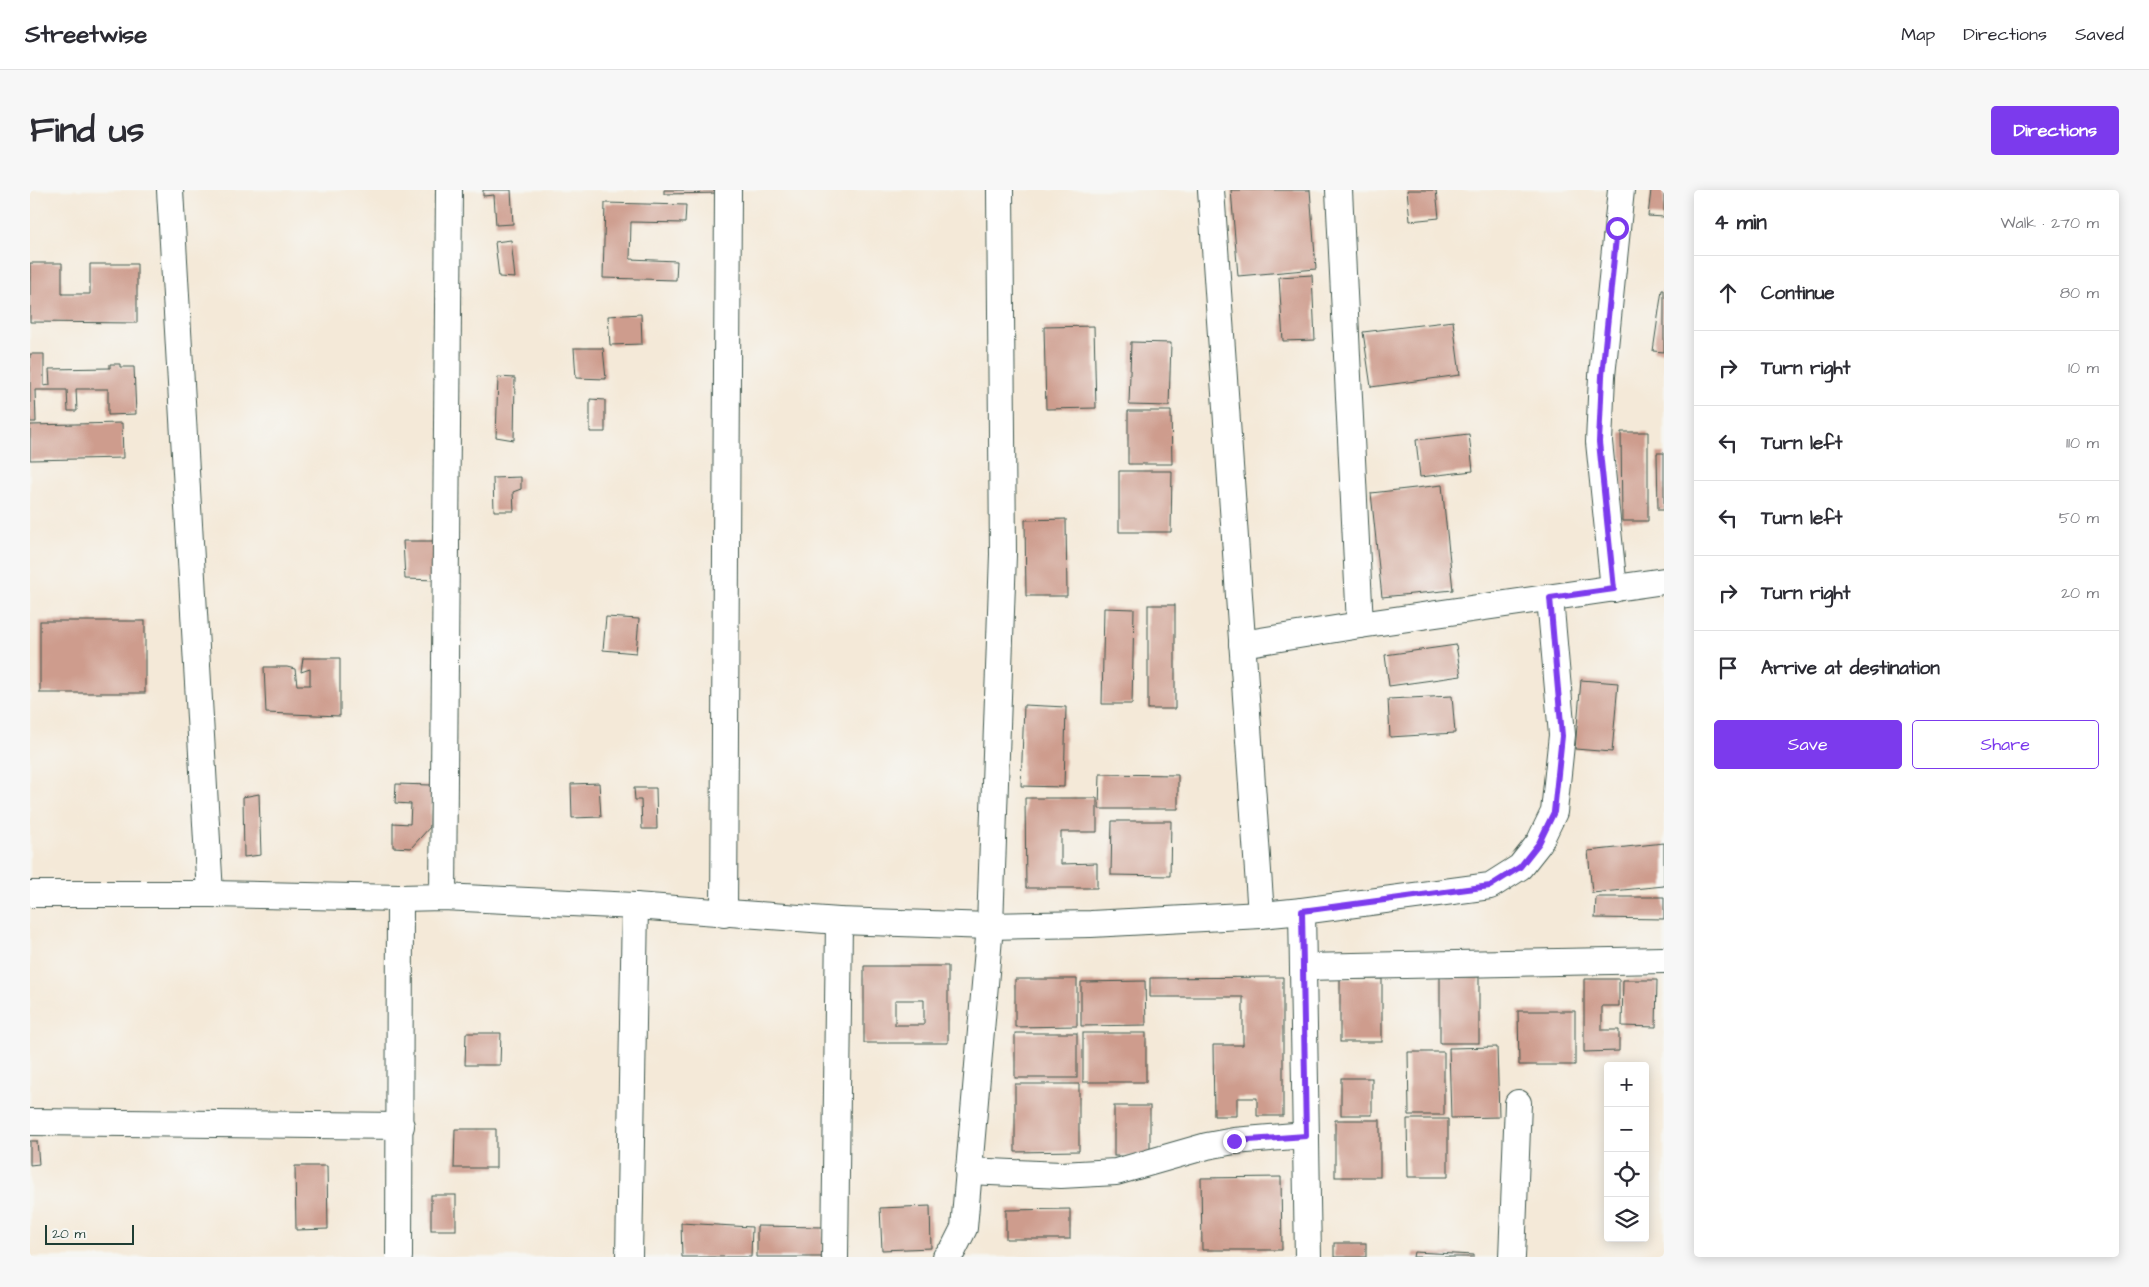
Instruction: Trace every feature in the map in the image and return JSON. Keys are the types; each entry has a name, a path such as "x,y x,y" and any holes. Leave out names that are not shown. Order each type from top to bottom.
{"street":[{"path":"170,190 210,894"},
{"path":"443,896 449,190"},
{"path":"724,914 728,190"},
{"path":"946,1257 954,1250 964,1228 990,926 1003,554 1000,190"},
{"path":"1211,190 1261,915"},
{"path":"1339,190 1360,625"},
{"path":"1614,589 1599,442 1602,376 1621,190"},
{"path":"1242,644 1664,581"},
{"path":"30,894 210,894 400,898 443,896 635,906 838,921 990,926 1091,924 1261,915 1490,886 1520,867 1539,843 1554,812 1562,736 1550,598"},
{"path":"399,1257 401,1126 400,898"},
{"path":"629,1257 635,906"},
{"path":"1302,911 1308,1257"},
{"path":"835,1257 838,921"},
{"path":"1303,968 1664,960"},
{"path":"1512,1257 1518,1104"},
{"path":"30,1122 401,1126"},
{"path":"968,1171 1061,1175 1116,1172 1207,1146 1234,1141 1306,1136"}],"building":[{"path":"483,190 511,190 513,224 496,225 494,195 483,196"},
{"path":"664,190 719,190 719,193 664,194"},
{"path":"1231,190 1310,190 1316,269 1238,276"},
{"path":"1407,190 1436,190 1439,218 1410,221"},
{"path":"1651,190 1664,190 1664,217 1648,216"},
{"path":"605,203 686,205 685,223 631,222 630,259 677,261 676,280 603,278"},
{"path":"511,240 515,278 499,277 495,242"},
{"path":"30,263 62,263 62,294 90,294 90,264 137,264 137,323 30,322"},
{"path":"1312,275 1315,340 1283,341 1279,277"},
{"path":"1662,290 1664,290 1664,352 1653,351"},
{"path":"641,314 642,344 610,345 608,316"},
{"path":"1453,321 1460,375 1371,387 1363,332"},
{"path":"1094,326 1096,408 1046,409 1044,327"},
{"path":"1131,342 1171,343 1169,406 1129,405"},
{"path":"574,348 603,348 606,379 576,378"},
{"path":"30,354 44,354 44,386 50,385 49,369 110,368 110,364 120,364 120,367 134,367 136,414 108,415 108,389 76,389 77,411 68,411 67,390 35,390 36,422 30,422"},
{"path":"498,377 515,378 514,440 496,437"},
{"path":"590,399 605,400 605,432 590,432"},
{"path":"1128,411 1171,411 1172,464 1128,464"},
{"path":"122,423 123,458 30,460 30,425"},
{"path":"1621,432 1648,432 1648,521 1622,521"},
{"path":"1469,434 1473,471 1420,477 1416,440"},
{"path":"1657,453 1664,453 1664,510 1658,510"},
{"path":"1119,471 1172,471 1171,532 1119,532"},
{"path":"521,477 521,489 513,492 514,511 494,511 493,478"},
{"path":"1442,485 1453,590 1382,597 1371,493"},
{"path":"1066,519 1067,596 1026,596 1025,520"},
{"path":"403,541 437,541 437,580 405,579"},
{"path":"1148,605 1175,605 1175,709 1148,709"},
{"path":"1104,608 1134,609 1132,704 1102,704"},
{"path":"606,617 639,619 636,653 603,650"},
{"path":"40,621 145,621 145,693 40,693"},
{"path":"1456,645 1461,676 1389,686 1385,655"},
{"path":"303,658 340,658 340,716 266,713 264,667 295,669 297,685 310,685 310,669 301,672"},
{"path":"1581,680 1618,683 1612,752 1575,749"},
{"path":"1452,696 1455,733 1390,737 1388,699"},
{"path":"1024,705 1066,707 1064,787 1021,786"},
{"path":"1100,774 1178,775 1178,809 1099,809"},
{"path":"599,783 601,817 572,818 571,784"},
{"path":"396,784 431,785 430,827 411,848 393,847 393,823 410,824 411,804 395,803"},
{"path":"634,788 656,788 657,829 642,829 641,800 635,800"},
{"path":"259,794 261,855 244,857 243,797"},
{"path":"1025,798 1097,798 1097,832 1061,832 1061,864 1097,863 1097,888 1026,888"},
{"path":"1112,821 1171,821 1170,876 1111,875"},
{"path":"1664,843 1664,886 1592,893 1588,851"},
{"path":"1596,897 1664,897 1664,919 1595,918"},
{"path":"864,966 948,966 948,1043 864,1043","holes":["895,1000 924,1000 924,1025 895,1025"]},
{"path":"1283,977 1283,1116 1257,1116 1257,1098 1237,1098 1237,1116 1214,1116 1213,1045 1243,1045 1243,997 1150,997 1150,978"},
{"path":"1440,977 1479,977 1479,1043 1440,1043"},
{"path":"1015,979 1077,979 1077,1026 1015,1027"},
{"path":"1340,979 1382,979 1382,1042 1340,1042"},
{"path":"1584,979 1619,979 1619,1006 1602,1006 1602,1030 1619,1030 1619,1051 1584,1052"},
{"path":"1623,980 1657,980 1656,1027 1622,1026"},
{"path":"1145,981 1146,1025 1081,1026 1081,982"},
{"path":"1518,1011 1575,1011 1575,1065 1519,1065"},
{"path":"466,1033 501,1033 500,1065 465,1065"},
{"path":"1015,1033 1077,1033 1077,1078 1015,1078"},
{"path":"1083,1033 1146,1033 1146,1082 1083,1082"},
{"path":"1497,1047 1499,1117 1451,1118 1449,1048"},
{"path":"1408,1052 1444,1052 1444,1115 1409,1115"},
{"path":"1341,1078 1372,1078 1372,1115 1341,1115"},
{"path":"1015,1084 1079,1084 1079,1151 1015,1152"},
{"path":"1114,1106 1150,1106 1150,1156 1114,1156"},
{"path":"1407,1119 1448,1119 1448,1177 1408,1177"},
{"path":"1335,1120 1380,1120 1380,1177 1335,1177"},
{"path":"455,1129 496,1129 496,1168 454,1168"},
{"path":"30,1141 37,1141 39,1164 30,1165"},
{"path":"295,1166 327,1166 328,1229 296,1230"},
{"path":"1281,1177 1282,1250 1202,1250 1201,1178"},
{"path":"431,1195 456,1195 456,1230 431,1230"},
{"path":"930,1206 931,1248 882,1250 880,1208"},
{"path":"1070,1209 1070,1239 1006,1239 1006,1210"},
{"path":"681,1223 752,1227 751,1257 682,1257"},
{"path":"757,1226 823,1227 823,1257 757,1257"},
{"path":"1334,1243 1366,1243 1366,1257 1334,1257"},
{"path":"1414,1252 1474,1255 1474,1257 1413,1257"}],"route":[{"path":"1234,1141 1306,1136 1302,911 1490,886 1520,867 1539,843 1554,812 1562,736 1550,598 1614,589 1599,442 1602,376 1617,228"}]}
